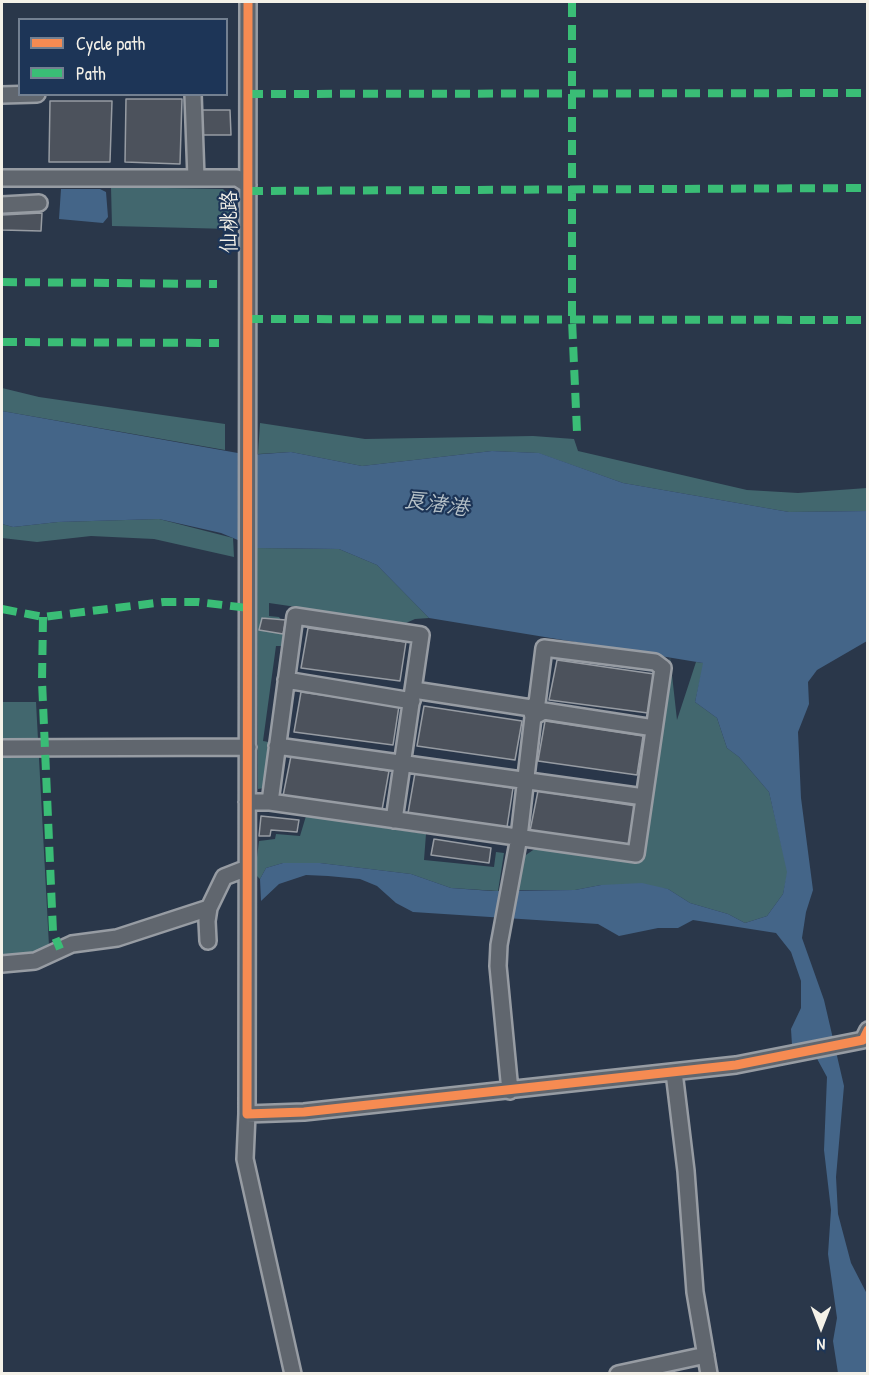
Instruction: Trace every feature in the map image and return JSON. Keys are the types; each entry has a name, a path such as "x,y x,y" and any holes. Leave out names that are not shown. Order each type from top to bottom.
{"street":[{"name":"仙桃路","path":"248,2 248,801 245,1159 293,1374"},
{"path":"2,95 18,95"},
{"path":"193,96 196,178"},
{"path":"2,178 237,178 248,184"},
{"path":"2,205 39,203"},
{"path":"270,802 295,616 421,635 393,820"},
{"path":"248,801 270,802 393,820 519,837 636,854 663,668 655,662 544,648 537,703 532,713 527,780 519,837 499,945 498,966 510,1091"},
{"path":"286,680 532,713 544,711 654,728"},
{"path":"277,746 644,797"},
{"path":"2,748 248,747"},
{"path":"208,941 209,908 224,877 247,868"},
{"path":"2,964 34,962 72,944 117,938 209,908"},
{"path":"247,1114 304,1112 674,1072 769,1059 863,1040 867,1030"},
{"path":"674,1072 686,1171 695,1292 709,1374"},
{"path":"618,1374 706,1355"}],"green space":[{"path":"111,187 223,189 229,195 231,229 112,226"},
{"path":"2,388 39,397 225,424 225,450 2,411"},
{"path":"260,423 365,439 533,436 574,439 578,451 747,490 798,493 867,488 867,511 789,512 623,483 538,453 492,451 362,466 291,452 258,454"},
{"path":"159,519 233,538 234,557 154,539 91,536 37,542 2,538 2,524 13,527 58,522"},
{"path":"257,548 339,549 377,565 429,618 415,619 406,623 269,603 269,616 279,617 287,629 285,646 276,646 263,741 274,743 264,788 258,789"},
{"path":"670,657 677,720 696,662 704,663 695,702 717,718 727,748 739,757 769,792 788,872 783,894 767,916 745,923 728,914 690,903 668,889 601,885 575,890 517,890 523,857 536,848 640,862"},
{"path":"2,702 36,702 49,946 33,953 2,956"},
{"path":"306,816 426,834 424,860 494,867 496,852 504,853 498,891 451,888 411,874 320,863 283,863 266,868 260,879 255,874 259,841 275,839 276,834 300,836"}],"water":[{"path":"61,189 100,189 106,192 108,217 103,223 59,219"},
{"name":"良渚港","path":"2,411 249,455 291,452 362,466 492,451 539,453 623,483 789,512 867,511 867,641 817,670 808,682 809,704 798,732 801,798 813,890 806,912 802,938 824,1000 844,1086 836,1177 838,1214 851,1263 867,1294 867,1373 838,1373 833,1341 837,1318 828,1254 831,1210 824,1150 827,1077 815,1055 792,1045 791,1029 801,1008 801,981 791,952 776,933 693,920 678,928 658,928 619,936 598,924 413,912 396,903 377,886 360,879 328,876 306,875 279,884 261,901 260,879 266,868 283,863 320,863 411,874 451,888 492,891 575,890 601,885 642,883 668,889 690,903 728,914 745,923 767,916 783,894 787,872 769,792 739,757 727,748 717,718 695,702 703,663 429,618 377,565 339,549 257,548 221,533 159,519 58,522 13,527 2,524"}],"building":[{"path":"126,99 182,99 180,164 125,162"},
{"path":"50,101 112,101 110,162 49,162"},
{"path":"202,110 230,110 231,135 201,135"},
{"path":"42,213 41,231 2,230 2,215"},
{"path":"262,618 286,620 283,634 259,630"},
{"path":"308,628 406,642 400,681 301,668"},
{"path":"557,660 654,674 648,713 549,700"},
{"path":"301,692 399,706 393,745 294,732"},
{"path":"424,706 522,721 515,760 417,746"},
{"path":"545,721 643,736 637,775 538,761"},
{"path":"291,756 389,771 382,810 283,796"},
{"path":"415,773 513,788 507,827 408,813"},
{"path":"538,791 636,806 629,845 530,831"},
{"path":"261,816 299,820 297,832 271,830 270,836 259,836"},
{"path":"434,839 491,848 489,863 431,855"}],"marked path":[{"path":"572,2 572,320 577,432"},
{"path":"248,94 868,93"},
{"path":"248,191 868,188"},
{"path":"2,282 217,284"},
{"path":"248,319 868,320"},
{"path":"2,342 219,343"},
{"path":"2,609 43,617 164,602 198,602 248,608"},
{"path":"43,617 42,681 53,932 60,949"}],"cycle path":[{"path":"248,2 247,1114 304,1112 736,1065 863,1040 868,1030"}]}
